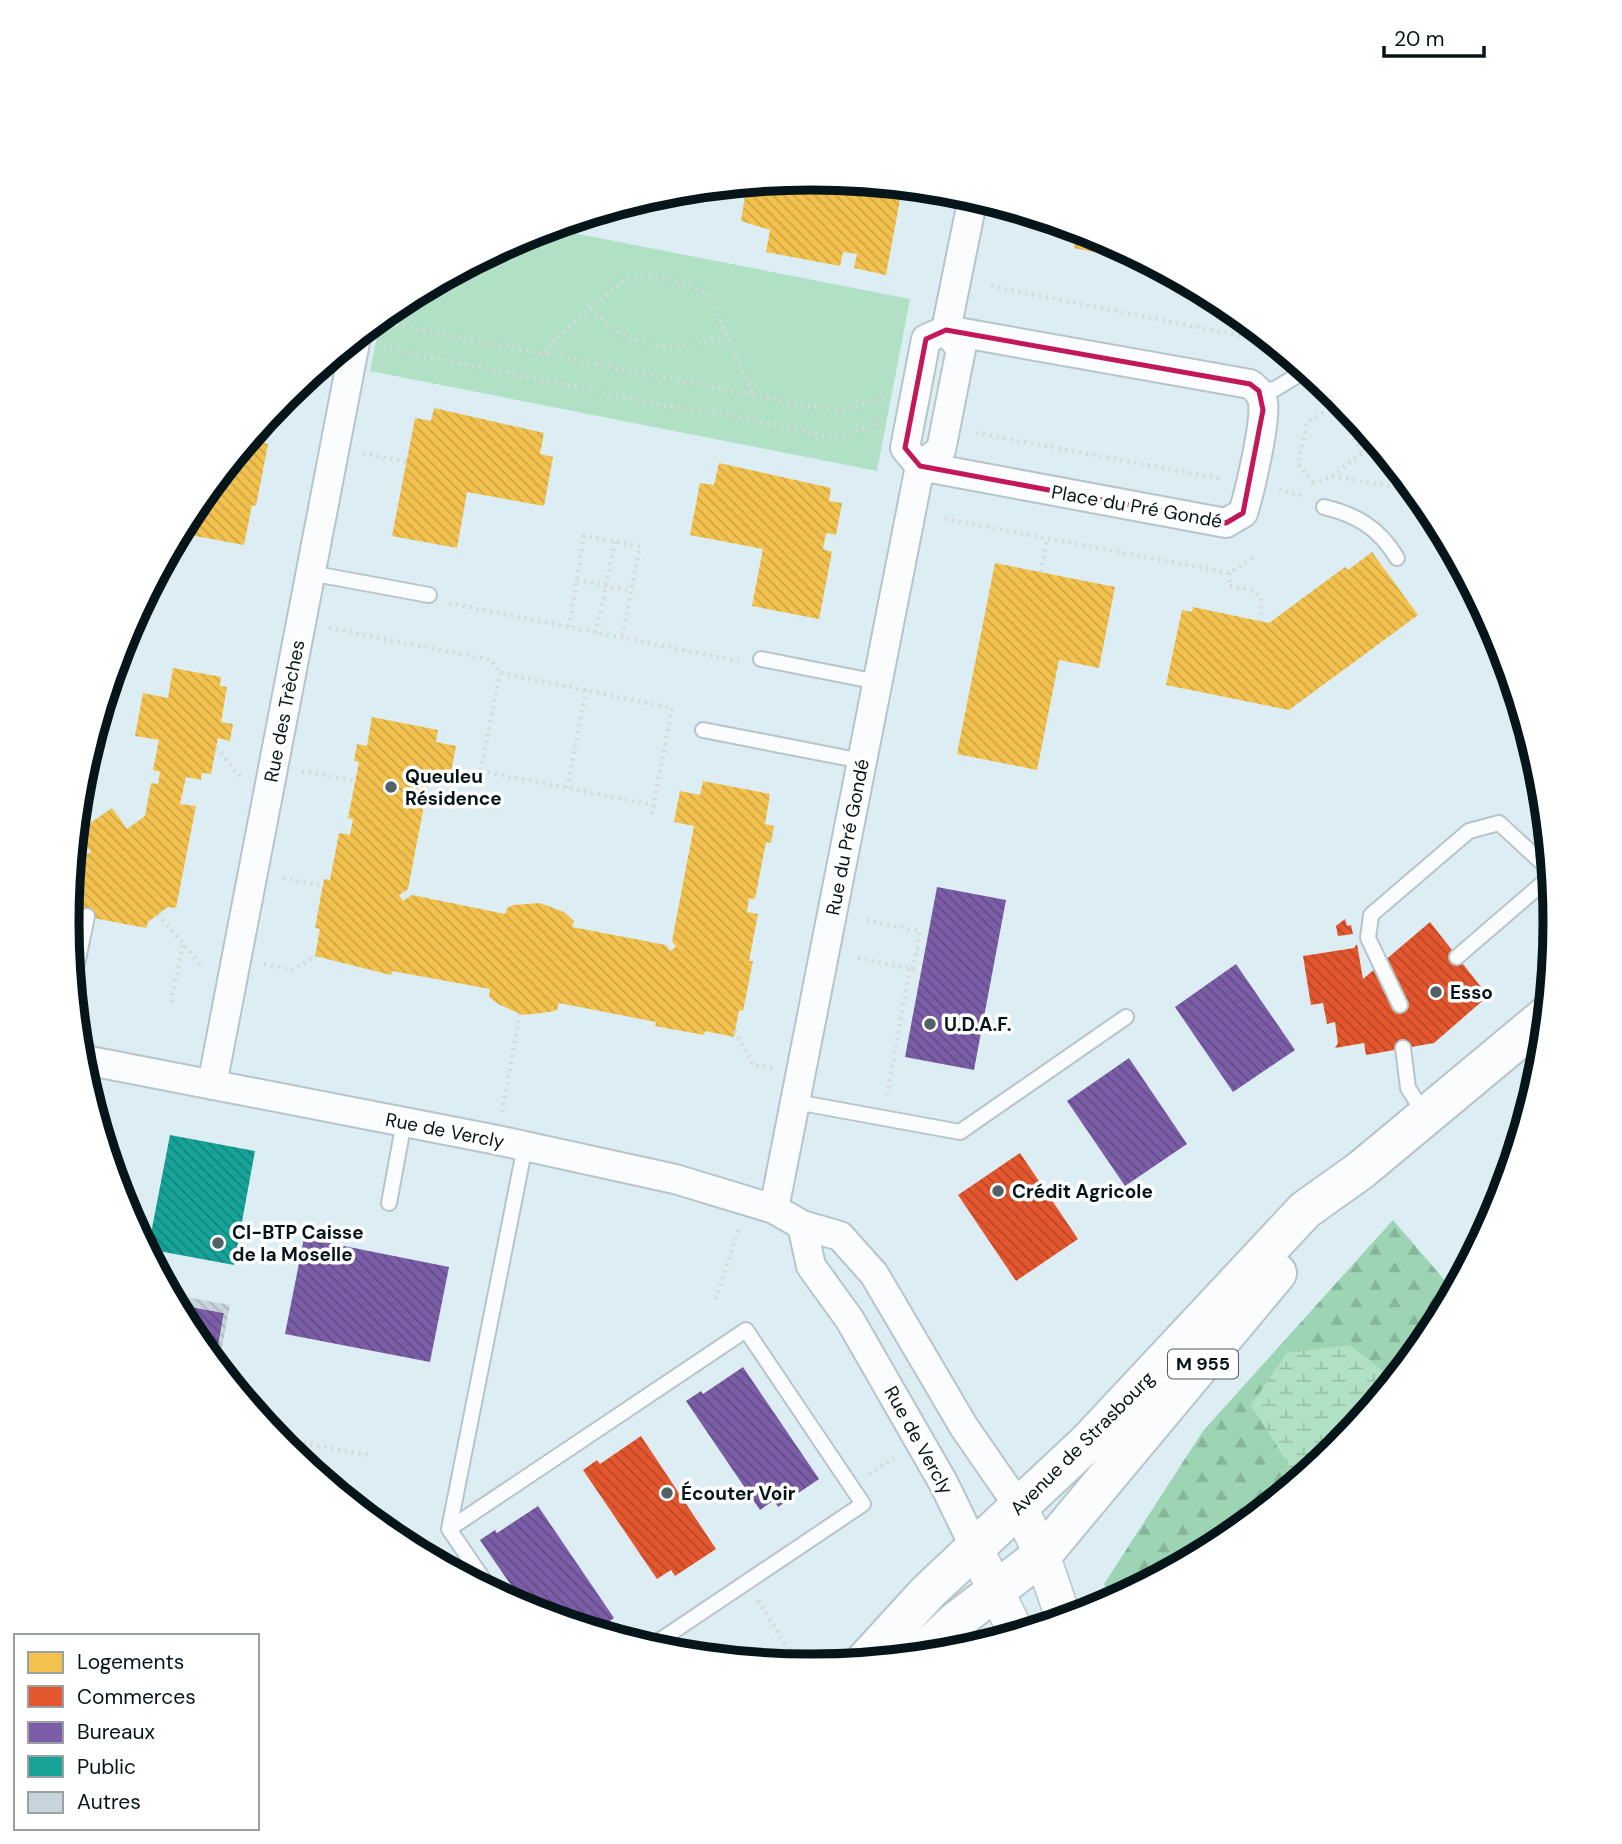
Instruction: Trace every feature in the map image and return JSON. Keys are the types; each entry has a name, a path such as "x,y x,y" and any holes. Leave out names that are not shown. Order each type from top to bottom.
{"main road":[{"name":"Avenue de Strasbourg","path":"874,1651 929,1592 1088,1441 1305,1209 1361,1170 1536,1025"},
{"name":"Avenue de Strasbourg","path":"932,1644 1042,1555 1361,1170"}],"street":[{"path":"971,208 946,330 961,349 941,450 920,466 905,448 926,339 946,330 1239,381 1250,384 1259,391"},
{"name":"Rue des Trèches","path":"212,1085 353,350"},
{"name":"Place du Pré Gondé","path":"920,466 1226,523 1243,513 1246,503 1263,410 1259,391"},
{"name":"Rue du Pré Gondé","path":"774,1209 920,466"},
{"name":"Rue de Vercly","path":"92,1061 497,1140 675,1179 774,1209 802,1224 840,1236 874,1275 964,1427 1020,1508"},
{"name":"Rue de Vercly","path":"802,1224 811,1266 850,1320 920,1441 975,1548"},
{"path":"1020,1508 1042,1555 1061,1610"},
{"path":"975,1548 1013,1625"}],"lane":[{"path":"1259,391 1275,389 1298,375"},
{"path":"1324,507 1348,512 1368,523 1388,543 1397,558"},
{"path":"310,573 429,595"},
{"path":"761,659 878,682"},
{"path":"703,730 862,761"},
{"path":"1400,1005 1368,938 1371,915 1469,831 1499,823 1541,864"},
{"path":"1457,957 1542,882"},
{"path":"80,952 87,916"},
{"path":"796,1102 960,1132 1126,1017"},
{"path":"1402,1048 1408,1088 1426,1117"},
{"path":"389,1203 404,1122"},
{"path":"481,1576 449,1529 525,1146"},
{"path":"449,1529 746,1330 863,1504 662,1639"}],"path":[{"path":"545,353 552,342 622,281 635,276 660,276 687,284 709,295 753,394"},
{"path":"991,286 1246,333"},
{"path":"591,309 620,334 653,346 671,349 691,346 728,334"},
{"path":"389,324 840,412 885,397 913,408"},
{"path":"1313,483 1298,464 1307,422 1332,407"},
{"path":"1336,411 1363,451"},
{"path":"335,447 407,462"},
{"path":"1331,476 1369,447"},
{"path":"945,519 1230,573 1255,556"},
{"path":"569,627 584,536 615,541 640,546 622,637"},
{"path":"1041,572 1048,538"},
{"path":"596,632 615,541"},
{"path":"1230,573 1229,586 1252,590 1261,598 1261,621"},
{"path":"577,580 631,591"},
{"path":"429,595 440,602 751,663 761,659"},
{"path":"301,624 491,660 500,673 672,708 651,818"},
{"path":"478,784 500,673"},
{"path":"567,788 586,690"},
{"path":"273,765 356,781"},
{"path":"481,771 653,805"},
{"path":"253,872 323,886"},
{"path":"158,914 206,970 235,967 293,970 315,956"},
{"path":"858,958 913,969 920,931 866,920"},
{"path":"171,1002 183,943"},
{"path":"917,949 925,950"},
{"path":"883,1118 910,968"},
{"path":"497,1140 520,1014"},
{"path":"735,1031 753,1065 772,1068"},
{"path":"716,1299 747,1200"},
{"path":"295,1441 373,1456"},
{"path":"851,1486 920,1441"},
{"path":"746,1583 791,1654"}],"highlighted area":[{"path":"946,330 1250,384 1259,391 1263,410 1243,513 1226,523 920,466 905,448 926,339"}],"green space":[{"path":"568,232 910,299 877,471 370,371 378,332 404,313 487,265"},
{"path":"1393,1220 1448,1283 1392,1368 1362,1405 1294,1473 1218,1531 1135,1579 1107,1592 1104,1584 1203,1431"},
{"path":"1350,1345 1387,1374 1362,1405 1294,1473 1251,1405 1287,1353"}],"building: Logements":[{"path":"811,190 901,195 886,275 854,268 857,254 843,252 840,266 766,252 770,230 741,221 746,193 771,194 772,191"},
{"path":"1076,240 1117,257 1074,248"},
{"path":"434,408 544,433 540,454 553,457 544,506 467,492 457,548 392,536 415,418 431,421"},
{"path":"266,432 264,443 268,444 256,506 252,505 244,545 190,535 230,476"},
{"path":"719,463 831,488 829,501 842,503 836,535 826,533 823,549 832,552 819,619 752,606 763,549 690,535 700,483 714,485"},
{"path":"1372,552 1418,615 1289,710 1166,685 1182,610 1192,612 1193,607 1269,623 1345,567 1348,570"},
{"path":"995,563 1115,587 1099,668 1059,660 1037,770 957,754"},
{"path":"173,668 221,677 220,686 227,687 221,722 233,724 230,741 218,738 211,774 202,773 201,780 186,777 180,804 196,806 176,908 168,907 148,922 146,928 79,915 82,858 91,852 83,841 85,827 112,808 127,829 145,816 151,783 158,784 160,772 153,770 159,740 135,736 143,693 168,698"},
{"path":"372,717 438,730 436,742 456,746 450,778 430,774 408,889 399,895 403,901 412,895 505,914 507,908 513,905 540,903 564,912 574,921 572,927 666,945 670,951 676,947 672,941 694,826 674,822 680,791 700,795 703,781 770,794 765,824 774,826 771,843 766,842 755,899 749,898 747,912 758,914 749,961 753,961 743,1011 739,1010 734,1037 705,1031 704,1035 655,1026 656,1022 559,1003 557,1010 523,1015 489,997 490,989 392,971 391,975 315,956 320,929 315,928 324,879 330,880 339,833 350,835 353,819 348,818 359,762 354,761 357,744 367,746"}],"building: Commerces":[{"path":"1345,919 1347,926 1351,925 1353,934 1338,936 1336,926"},
{"path":"1430,922 1488,996 1434,1043 1366,1055 1364,1043 1335,1048 1338,1043 1335,1022 1327,1024 1323,1003 1311,1005 1303,956 1354,948 1357,944 1363,979"},
{"path":"1020,1153 1078,1239 1016,1281 958,1195"},
{"path":"641,1436 716,1549 675,1576 671,1570 657,1579 583,1470 597,1460 600,1464"}],"building: Bureaux":[{"path":"937,887 1006,900 974,1070 905,1057"},
{"path":"1236,964 1295,1050 1233,1092 1175,1007"},
{"path":"1129,1058 1187,1144 1125,1186 1067,1101"},
{"path":"304,1238 449,1267 430,1362 285,1334"},
{"path":"188,1306 224,1313 217,1350"},
{"path":"743,1367 819,1479 778,1507 774,1500 760,1510 686,1401 701,1391 703,1394"},
{"path":"538,1506 614,1618 605,1624 516,1592 480,1540 495,1530 497,1533"}],"building: Public":[{"path":"170,1135 255,1151 234,1265 157,1251 150,1238"}],"building: Autres":[{"path":"182,1296 230,1305 221,1355 217,1350 224,1313 188,1306"}],"place":[{"name":"Queuleu Résidence","path":"391,787"},
{"name":"Esso","path":"1436,992"},
{"name":"U.D.A.F.","path":"930,1024"},
{"name":"Crédit Agricole","path":"998,1191"},
{"name":"CI-BTP Caisse de la Moselle","path":"218,1243"},
{"name":"Écouter Voir","path":"667,1493"}]}
